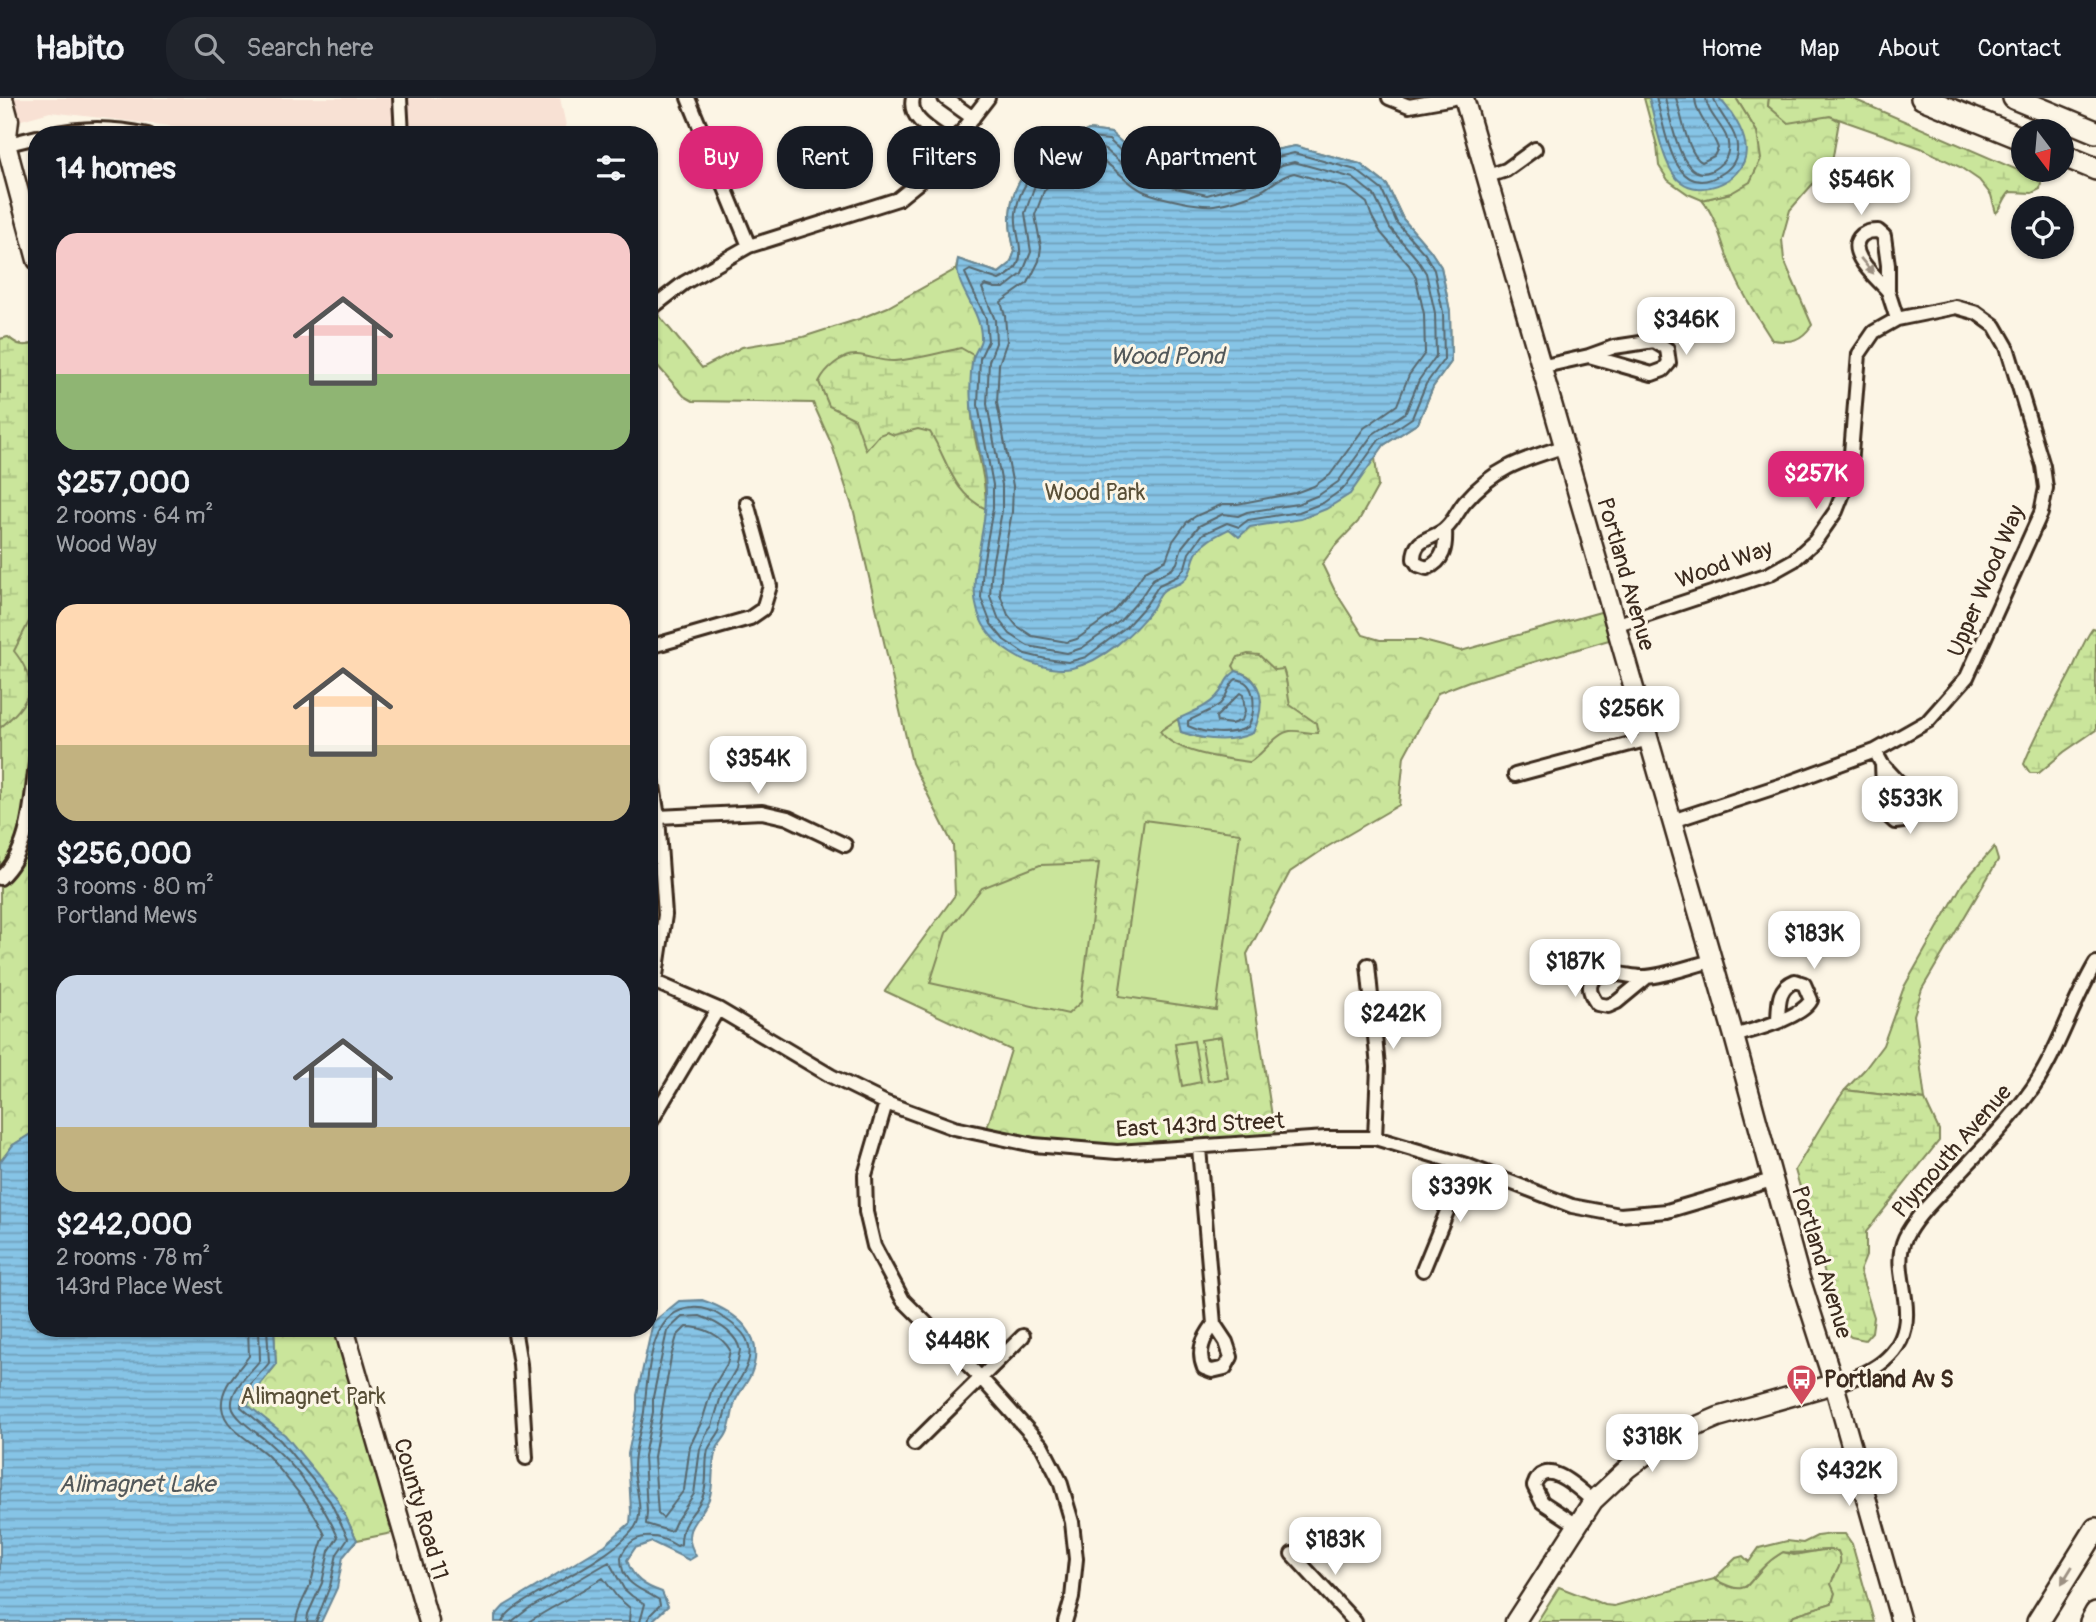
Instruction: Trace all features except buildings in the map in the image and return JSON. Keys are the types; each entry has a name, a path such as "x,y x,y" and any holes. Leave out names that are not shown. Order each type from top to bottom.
{"highway":[{"path":"1923,98 2011,134"},
{"path":"2014,98 2096,132"},
{"path":"2074,160 2096,169"},
{"path":"2038,1622 2096,1529"},
{"path":"2091,1622 2096,1613"}],"street":[{"path":"3,98 9,120 2,142 28,230"},
{"path":"400,98 402,126"},
{"path":"688,98 749,246"},
{"path":"913,98 911,104 915,117 927,126"},
{"path":"945,98 973,118"},
{"path":"967,126 988,98"},
{"path":"1389,98 1409,106 1454,98"},
{"name":"Portland Avenue","path":"1464,98 1734,1037 1772,1180 1834,1384 1901,1622"},
{"path":"2,142 28,138"},
{"path":"1485,177 1506,170 1535,149"},
{"path":"658,303 684,284 749,246 898,199 910,189"},
{"path":"1888,291 1897,319"},
{"name":"Upper Wood Way","path":"1672,821 1785,785 1875,751 1928,721 1967,677 2040,513 2046,488 2043,466 2007,347 1995,326 1978,313 1955,307 1897,319"},
{"name":"Wood Way","path":"1615,625 1769,574 1794,560 1815,541 1836,511 1849,478 1859,354 1874,332 1897,319"},
{"path":"1540,368 1614,347 1654,341 1667,348 1669,363 1663,370 1653,374 1589,356"},
{"path":"1445,530 1486,481 1516,462 1563,447"},
{"path":"658,644 750,618 763,609 770,586 747,503"},
{"path":"1515,775 1649,739"},
{"path":"1875,751 1882,764"},
{"path":"658,951 665,915 658,817 762,812 788,818 845,845"},
{"path":"0,878 17,859 28,813"},
{"path":"1646,978 1712,961"},
{"name":"Plymouth Avenue","path":"1834,1384 1867,1373 1878,1367 1892,1353 1901,1336 1907,1314 1900,1264 1904,1239 1921,1214 2029,1094 2096,963"},
{"path":"1368,965 1378,1067 1376,1138"},
{"name":"East 143rd Street","path":"658,984 718,1009 831,1076 886,1103 954,1128 1034,1146 1117,1152 1326,1138 1376,1138 1466,1165 1572,1206 1619,1216 1667,1211 1772,1180"},
{"path":"658,1110 718,1009"},
{"path":"1734,1037 1778,1021"},
{"path":"886,1103 865,1175 866,1212 874,1246 904,1300 981,1378 1042,1446 1060,1481 1072,1522 1076,1559 1072,1598 1065,1622"},
{"path":"1199,1148 1213,1324"},
{"path":"1423,1270 1466,1165"},
{"path":"914,1444 1023,1336"},
{"name":"County Road 11","path":"347,1337 429,1622"},
{"path":"516,1337 520,1364 526,1458"},
{"path":"1515,1622 1592,1501 1628,1468 1667,1439 1718,1417 1834,1384"},
{"path":"1577,1525 1542,1502 1534,1486 1536,1478 1543,1473 1552,1472 1570,1482 1592,1501"},
{"path":"1292,1555 1355,1622"}],"shaded area":[{"path":"0,98 560,98 566,126 171,126 50,112 0,126"}],"green space":[{"path":"1644,98 1736,98 1757,132 1761,159 1750,182 1731,193 1702,200 1668,180 1659,166 1657,146"},
{"path":"1736,98 1769,98 1768,106 1805,119 1830,116 1839,121 1832,162 1790,210 1782,239 1784,260 1812,325 1800,338 1790,341 1772,340 1760,322 1739,284 1715,222 1702,200 1731,193 1757,132"},
{"path":"1769,98 1851,98 2011,167 2011,182 2040,182 2040,189 2032,193 2010,192 1996,213 1991,195 1979,180 1960,167 1921,148 1830,116 1788,123 1768,106"},
{"name":"Wood Park","path":"1107,132 1121,142 1121,189 1281,189 1281,149 1295,146 1360,164 1387,185 1403,219 1441,267 1450,311 1451,362 1433,387 1418,423 1384,445 1375,457 1378,486 1358,522 1322,564 1335,591 1363,635 1380,640 1420,640 1461,651 1611,609 1619,637 1469,681 1438,693 1404,756 1399,805 1290,872 1247,954 1276,1142 1117,1152 985,1135 1011,1050 885,991 955,895 953,845 912,763 854,512 832,445 813,403 693,401 684,396 658,366 658,314 702,368 742,347 803,337 888,307 956,269 958,259 999,273 1010,264 1015,251 1010,228 1015,190 1107,189"},
{"path":"8,337 21,345 28,345 28,1136 13,1145 0,1162 0,339"},
{"path":"8,337 21,345 28,345 28,624 14,651 27,674 28,692 19,710 0,728 0,339"},
{"path":"961,348 973,355 972,418 986,509 974,502 958,485 930,432 918,429 894,435 887,432 879,435 866,450 855,419 829,406 819,382 835,363 851,355 895,361"},
{"path":"2093,628 2096,629 2096,730 2039,773 2030,773 2024,764 2029,752"},
{"path":"1259,655 1275,670 1283,669 1290,705 1316,723 1318,733 1285,733 1250,762 1201,754 1167,739 1160,731 1178,719 1181,732 1201,738 1261,702 1254,682 1247,675 1236,671 1233,666 1238,657"},
{"path":"1144,820 1240,833 1216,1010 1119,996"},
{"path":"1994,847 1998,860 1922,989 1914,1015 1925,1100 1845,1090 1883,1045 1904,987 1963,883"},
{"path":"1099,863 1081,1002 1068,1014 930,983 946,933 982,888 1040,865"},
{"path":"1221,1037 1228,1078 1208,1081 1201,1040"},
{"path":"1194,1041 1201,1082 1182,1086 1175,1044"},
{"path":"1845,1090 1925,1100 1939,1130 1939,1141 1866,1232 1866,1256 1860,1271 1874,1317 1872,1332 1865,1340 1851,1337 1841,1329 1795,1170"},
{"name":"Alimagnet Park","path":"274,1337 347,1337 402,1531 357,1540 336,1497 247,1405 276,1365"},
{"path":"1845,1534 1852,1544 1874,1622 1789,1622 1794,1615 1832,1603 1835,1593 1831,1584 1839,1568 1838,1551 1783,1552 1742,1588 1735,1588 1714,1579 1736,1558 1743,1556 1749,1562 1759,1548 1787,1541 1803,1543 1817,1536"},
{"path":"1828,1549 1838,1551 1841,1558 1833,1578 1835,1593 1832,1603 1794,1615 1789,1622 1537,1622 1559,1587 1614,1606 1714,1579 1724,1584 1746,1587 1768,1562 1783,1552 1794,1555"}],"water":[{"path":"1649,98 1719,98 1730,111 1743,136 1746,153 1740,169 1725,181 1707,188 1681,182 1669,167"},
{"name":"Wood Pond","path":"1107,132 1121,142 1121,189 1281,189 1281,149 1295,146 1360,164 1387,185 1403,219 1441,267 1450,311 1451,362 1433,387 1418,423 1384,445 1350,494 1326,509 1301,519 1250,527 1239,537 1229,529 1215,537 1196,554 1190,573 1185,579 1163,591 1145,618 1117,645 1095,659 1065,669 1049,668 1012,654 992,637 980,618 975,598 986,489 972,416 970,387 973,358 981,339 977,317 957,269 958,259 999,273 1010,264 1015,251 1010,228 1015,190 1107,189"},
{"path":"1236,671 1246,675 1258,688 1261,705 1253,733 1217,739 1181,732 1178,719 1212,701"},
{"name":"Alimagnet Lake","path":"28,1136 28,1337 274,1337 276,1365 254,1392 248,1405 285,1435 336,1497 357,1540 343,1557 337,1588 321,1622 0,1622 0,1162 13,1145"},
{"path":"702,1300 737,1318 751,1336 755,1347 755,1360 749,1378 735,1402 727,1433 716,1451 709,1499 690,1531 689,1538 696,1556 689,1560 652,1542 635,1548 627,1560 640,1581 662,1592 668,1606 651,1622 495,1622 495,1616 504,1606 605,1545 630,1523 628,1454 650,1337 658,1337 658,1318 679,1301"}],"place":[{"name":"Portland Av S","path":"1801,1406"}]}
